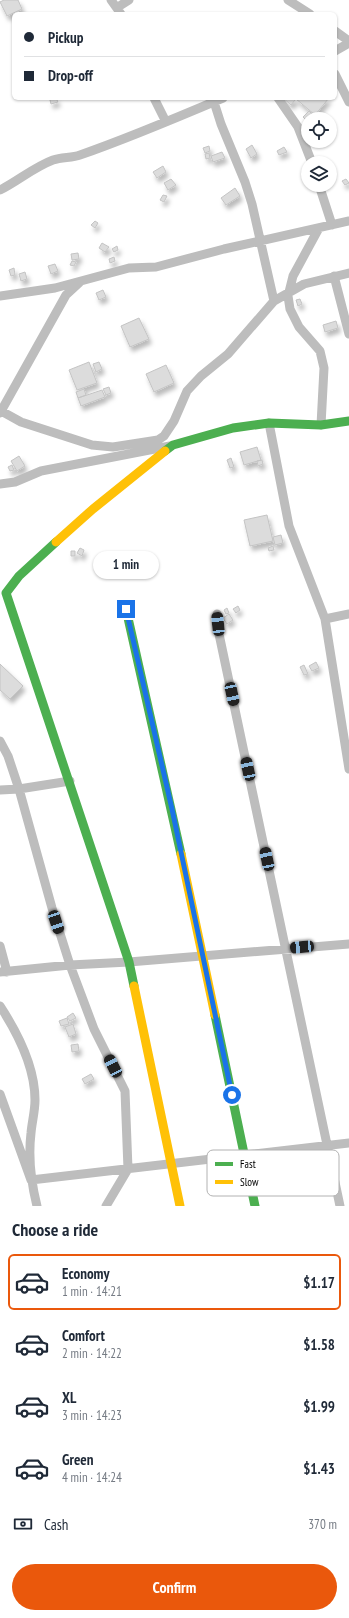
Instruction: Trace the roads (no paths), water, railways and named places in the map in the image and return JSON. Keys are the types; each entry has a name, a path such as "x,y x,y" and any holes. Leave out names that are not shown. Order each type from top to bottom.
{"street":[{"path":"111,0 120,11 129,0"},
{"path":"288,0 307,12"},
{"path":"337,33 349,42 337,50"},
{"path":"337,78 349,102"},
{"path":"155,100 166,122"},
{"path":"0,190 54,160 78,156 218,100 228,142 245,182 261,240 274,300"},
{"path":"279,100 298,127 309,156"},
{"path":"321,192 332,225"},
{"path":"0,296 55,288 129,268 156,267 261,240 349,221"},
{"path":"319,228 293,276 289,292 290,309 299,326 320,351 324,368 321,425"},
{"path":"82,281 66,295 0,412 21,422 92,445 113,447 158,440 164,436 174,421 187,391 201,376 228,354 274,300 304,284 349,273"},
{"path":"334,276 349,334"},
{"path":"0,484 15,482 40,472 173,445 233,428 269,423 321,425 349,421"},
{"path":"269,423 289,526 325,619 349,769"},
{"path":"173,445 93,509 19,576 6,593 70,781 129,962 180,1206"},
{"path":"126,609 172,809 244,1150"},
{"path":"217,614 329,1150"},
{"path":"325,619 349,614"},
{"path":"0,741 8,756 19,789 52,908 70,965 94,1029 125,1091 128,1168 106,1206"},
{"path":"0,790 19,789 70,781"},
{"path":"0,946 4,972 70,965 129,962 349,944"},
{"path":"0,1006 15,1028 34,1082 35,1100 30,1134 30,1180"},
{"path":"0,1094 30,1180 37,1206"},
{"path":"291,1150 349,1143"},
{"path":"30,1180 207,1160"},
{"path":"253,1196 255,1206"},
{"path":"338,1196 340,1206"}]}
